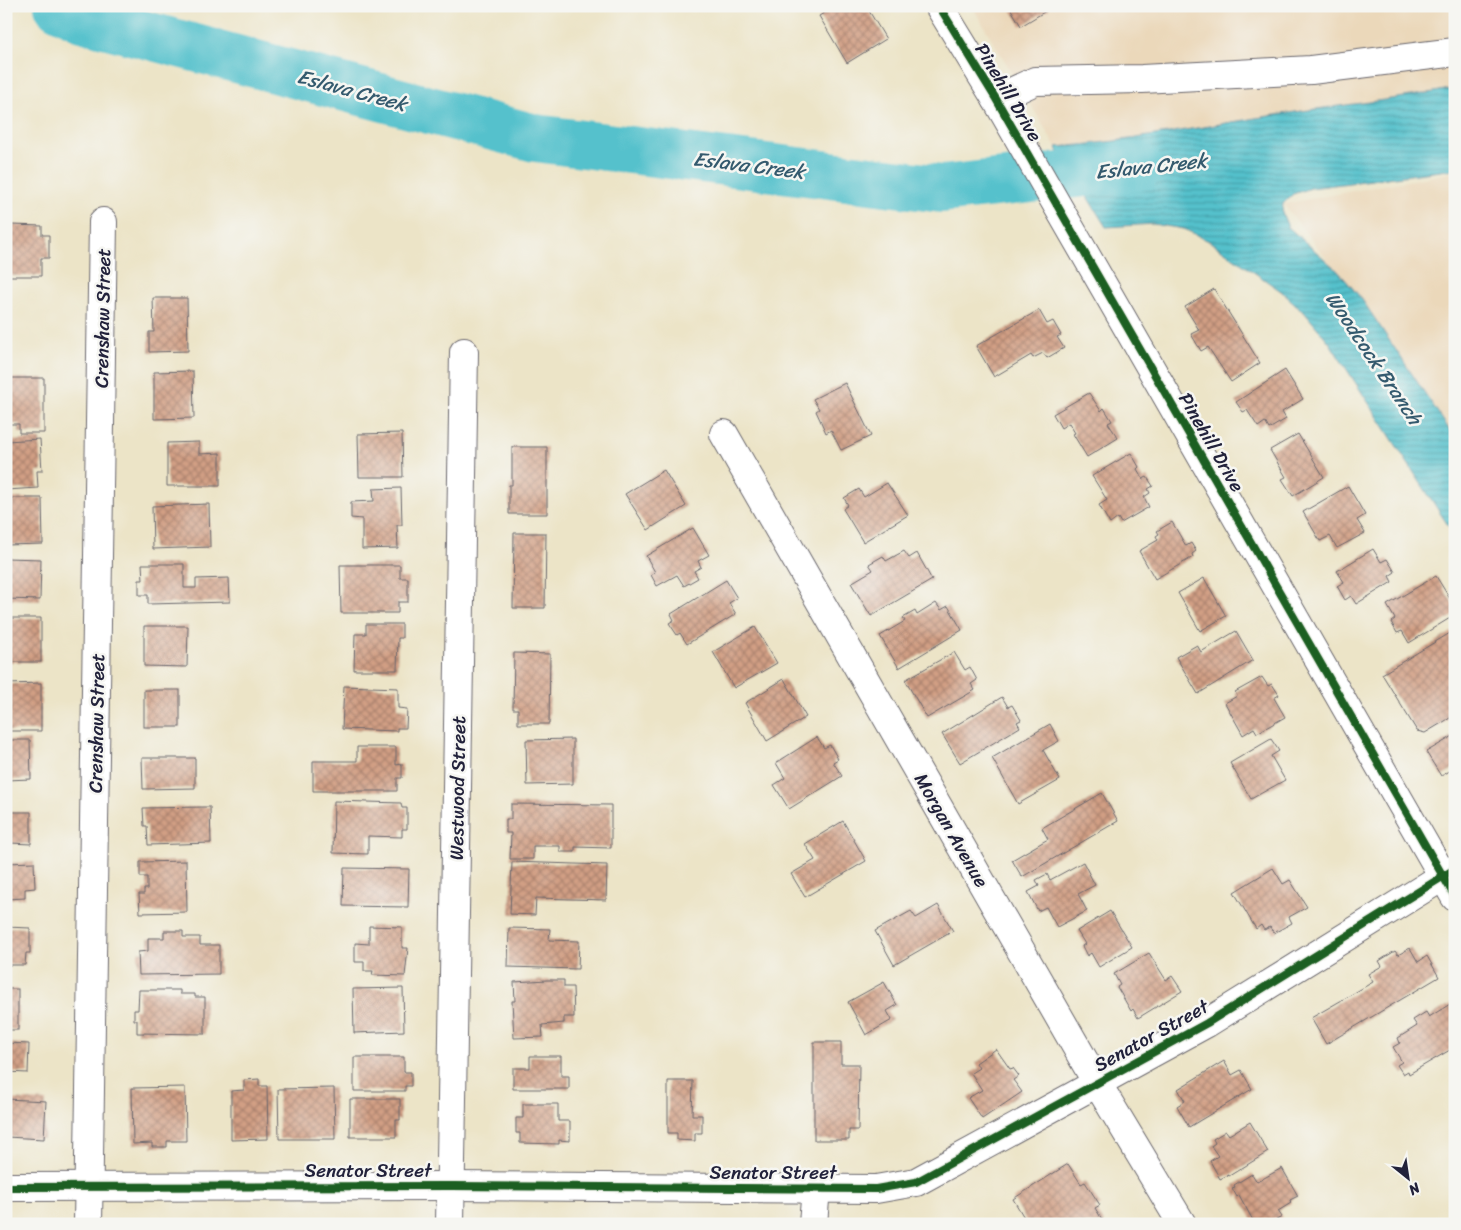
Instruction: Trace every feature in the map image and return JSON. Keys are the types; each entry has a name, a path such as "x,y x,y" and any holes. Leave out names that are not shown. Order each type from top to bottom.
{"street":[{"name":"Pinehill Drive","path":"938,6 996,99 1451,881"},
{"path":"996,99 1036,81 1142,79 1311,70 1455,52"},
{"name":"Crenshaw Street","path":"88,1224 103,222"},
{"name":"Westwood Street","path":"450,1224 464,352"},
{"name":"Morgan Avenue","path":"724,434 1098,1083 1182,1224"},
{"name":"Senator Street","path":"6,1187 451,1186 876,1188 916,1182 1207,1023 1451,881"},
{"path":"813,1224 816,1188"}],"shaded area":[{"path":"972,6 1455,6 1455,88 1422,95 1098,144 1056,147"},
{"path":"1455,172 1455,438 1383,330 1283,204"}],"water":[{"name":"Woodcock Branch","path":"1455,88 1455,169 1311,188 1293,194 1283,204 1282,213 1288,227 1337,270 1361,298 1455,438 1455,536 1329,342 1305,313 1281,291 1209,241 1184,229 1153,224 1106,227 1056,147 1141,137"}],"building":[{"path":"836,6 866,6 886,39 847,63 819,16"},
{"path":"1009,6 1048,6 1049,9 1021,26"},
{"path":"11,225 42,226 42,235 49,235 49,258 41,258 41,276 6,276 6,253 10,253"},
{"path":"1214,289 1260,363 1231,382 1208,347 1201,351 1191,334 1199,330 1185,307"},
{"path":"153,298 187,298 188,351 149,352 149,332 154,332"},
{"path":"1039,310 1047,324 1053,321 1061,335 1057,337 1064,348 1047,358 1043,353 1033,358 1031,355 994,377 976,346"},
{"path":"1285,370 1303,399 1282,412 1286,419 1269,429 1265,422 1258,427 1247,410 1243,412 1236,402"},
{"path":"193,371 194,418 154,419 154,372"},
{"path":"6,378 44,378 44,433 19,433 19,424 6,424"},
{"path":"845,383 871,436 841,450 831,430 826,433 816,411 819,409 813,399"},
{"path":"1089,393 1101,411 1104,408 1112,421 1108,423 1118,438 1087,457 1073,434 1075,433 1069,423 1061,428 1053,414"},
{"path":"402,433 403,477 359,477 358,434"},
{"path":"1298,434 1324,477 1293,496 1282,479 1286,477 1270,450"},
{"path":"40,439 42,471 37,471 38,488 6,490 6,441"},
{"path":"199,442 199,454 220,453 220,486 167,486 167,443"},
{"path":"512,447 547,447 547,514 509,514 509,485 512,485"},
{"path":"1131,453 1143,479 1147,477 1153,486 1148,489 1150,493 1144,497 1149,507 1121,523 1118,518 1110,524 1099,505 1107,500 1092,476"},
{"path":"664,470 686,506 648,530 625,494"},
{"path":"887,483 908,515 863,542 843,509 848,505 844,498 859,489 864,497"},
{"path":"1348,486 1365,515 1357,520 1365,533 1337,548 1330,536 1320,541 1303,512"},
{"path":"401,488 402,525 397,525 398,548 362,549 362,519 351,518 351,502 374,501 373,489"},
{"path":"6,498 42,498 43,544 6,545"},
{"path":"209,504 210,547 153,549 152,506"},
{"path":"1172,522 1186,546 1191,543 1196,551 1192,554 1193,557 1155,579 1139,551 1158,540 1156,536 1159,534 1157,531"},
{"path":"693,528 709,555 698,561 701,567 694,571 698,578 684,586 677,575 657,586 651,575 655,572 646,556"},
{"path":"514,533 546,533 545,608 513,608"},
{"path":"1373,549 1381,562 1387,559 1395,572 1389,576 1392,582 1356,604 1351,596 1345,600 1337,586 1344,582 1337,571"},
{"path":"904,551 909,558 917,553 932,580 871,616 851,583 873,570 869,564 883,556 886,561"},
{"path":"6,558 41,559 40,600 6,599"},
{"path":"142,564 184,564 184,588 196,588 196,579 229,578 230,602 148,604 148,595 139,595 139,580 143,580"},
{"path":"340,565 400,565 400,578 408,578 408,602 398,602 398,613 341,613"},
{"path":"1436,576 1455,607 1455,615 1409,643 1402,631 1397,633 1391,622 1395,619 1387,605"},
{"path":"1204,578 1226,616 1200,631 1178,593"},
{"path":"726,580 737,598 729,603 736,614 687,644 680,633 677,635 669,623 674,620 671,614"},
{"path":"936,603 941,610 948,606 962,630 899,668 880,636 905,621 903,618 915,611 917,615"},
{"path":"6,618 41,618 41,662 6,662"},
{"path":"366,624 402,624 402,638 398,638 397,670 354,670 355,634 366,634"},
{"path":"144,626 188,626 187,667 144,666"},
{"path":"755,627 777,663 734,688 713,652"},
{"path":"1455,630 1455,715 1425,733 1417,731 1382,674"},
{"path":"1236,631 1253,660 1198,694 1176,657 1197,645 1201,652"},
{"path":"954,652 965,670 970,667 977,680 971,684 975,690 927,718 905,680"},
{"path":"514,653 550,654 549,724 518,724 518,709 513,709"},
{"path":"1262,677 1268,686 1272,684 1279,695 1274,698 1285,717 1257,733 1254,728 1243,735 1225,703 1237,696 1235,692"},
{"path":"784,679 806,717 767,741 745,703"},
{"path":"41,683 41,731 6,731 7,684"},
{"path":"344,686 398,688 398,708 407,709 406,728 397,728 397,731 342,729"},
{"path":"144,690 180,690 180,727 144,727"},
{"path":"1002,697 1008,707 1012,705 1021,720 1017,722 1020,727 960,763 942,734"},
{"path":"1050,724 1059,741 1043,750 1060,780 1018,804 992,758"},
{"path":"1455,735 1455,768 1441,776 1426,752"},
{"path":"817,737 824,748 830,745 838,759 833,762 842,776 789,809 774,785 785,778 776,763"},
{"path":"573,739 573,784 527,785 526,740"},
{"path":"1271,739 1279,751 1271,756 1285,780 1251,799 1230,763"},
{"path":"6,740 30,740 31,779 6,780"},
{"path":"357,747 396,747 396,765 402,764 402,778 397,778 397,791 313,791 313,761 357,761"},
{"path":"142,758 195,758 195,788 143,789"},
{"path":"1102,793 1118,821 1022,877 1012,860 1048,839 1042,828"},
{"path":"334,801 401,803 402,808 407,808 407,829 402,829 402,837 368,836 368,854 333,853"},
{"path":"511,804 611,805 611,848 575,847 575,852 560,852 560,846 533,846 533,859 510,859 511,833 506,833 506,819 511,819"},
{"path":"210,807 211,843 148,845 147,826 144,826 143,808"},
{"path":"6,812 31,812 31,844 10,843 10,849 6,849"},
{"path":"843,821 866,861 805,897 791,874 815,860 805,844"},
{"path":"186,861 187,912 140,913 139,894 144,894 144,889 147,889 147,877 140,877 140,862"},
{"path":"34,862 35,888 25,889 25,898 6,899 6,863"},
{"path":"512,862 607,865 606,900 536,898 535,915 510,914"},
{"path":"1083,862 1095,885 1078,894 1087,911 1057,927 1046,907 1038,911 1028,892 1039,886 1036,880 1047,874 1050,880"},
{"path":"344,868 409,869 408,907 343,906"},
{"path":"1273,868 1283,884 1290,880 1307,907 1289,917 1292,923 1274,933 1270,927 1264,930 1261,925 1256,929 1234,892"},
{"path":"938,905 953,931 894,965 875,931 911,911 916,918"},
{"path":"1110,911 1132,947 1099,967 1091,953 1087,956 1082,946 1085,944 1077,931"},
{"path":"369,926 402,927 402,948 408,948 405,976 372,975 373,971 364,971 364,962 355,962 355,943 369,944"},
{"path":"6,927 30,928 30,953 26,953 25,965 6,965"},
{"path":"509,928 550,929 549,940 579,941 578,969 508,967"},
{"path":"164,931 183,931 183,937 200,937 200,945 219,945 219,974 139,975 138,952 148,951 148,938 164,938"},
{"path":"1410,948 1418,962 1427,956 1439,977 1326,1044 1311,1018 1373,982 1368,974 1382,966 1379,961 1395,951 1398,955"},
{"path":"1149,953 1166,980 1172,976 1182,991 1138,1018 1133,1009 1131,1011 1117,987 1120,985 1114,974"},
{"path":"564,980 564,987 573,987 574,1017 564,1017 564,1023 542,1025 543,1037 514,1038 512,1001 515,1001 514,982"},
{"path":"884,982 897,1005 887,1011 892,1020 866,1035 848,1002"},
{"path":"403,988 404,1031 354,1033 353,989"},
{"path":"6,989 18,989 18,1030 6,1030"},
{"path":"139,990 180,990 180,994 195,994 195,997 205,997 205,1034 137,1033 137,1020 134,1020 134,1010 138,1010"},
{"path":"1455,1001 1455,1047 1409,1074 1408,1071 1403,1074 1397,1065 1402,1062 1393,1047 1400,1043 1398,1038 1417,1026 1413,1020 1426,1012 1429,1017"},
{"path":"814,1042 841,1042 841,1064 859,1064 858,1130 849,1130 849,1140 814,1140"},
{"path":"6,1043 29,1044 28,1073 6,1072"},
{"path":"996,1049 1010,1069 1013,1068 1019,1076 1013,1080 1022,1092 982,1119 968,1098 982,1090 971,1073 979,1068 976,1063"},
{"path":"530,1056 561,1056 561,1076 569,1076 569,1089 513,1089 513,1068 530,1068"},
{"path":"354,1057 404,1057 404,1072 411,1072 411,1086 405,1086 405,1091 354,1091"},
{"path":"1224,1061 1232,1075 1241,1070 1252,1089 1189,1127 1177,1106 1185,1101 1178,1089"},
{"path":"259,1079 259,1086 267,1086 268,1139 231,1140 231,1091 244,1090 244,1080"},
{"path":"668,1081 693,1081 692,1115 702,1115 702,1133 695,1133 695,1141 677,1140 677,1133 668,1133"},
{"path":"185,1087 186,1141 167,1141 167,1147 152,1147 152,1143 133,1144 132,1088"},
{"path":"334,1088 335,1139 279,1139 278,1089"},
{"path":"6,1099 46,1101 44,1139 6,1137"},
{"path":"350,1099 400,1099 400,1120 396,1120 396,1137 350,1137"},
{"path":"523,1104 558,1104 558,1121 570,1121 570,1141 559,1140 559,1144 520,1143 520,1133 516,1133 516,1118 523,1118"},
{"path":"1250,1122 1268,1152 1229,1176 1220,1179 1210,1161 1218,1156 1211,1146 1215,1143 1213,1139 1226,1131 1229,1135"},
{"path":"1068,1164 1081,1184 1085,1182 1100,1205 1095,1208 1105,1224 1028,1224 1013,1199"},
{"path":"1282,1168 1298,1196 1290,1200 1291,1203 1278,1211 1282,1217 1269,1224 1255,1224 1239,1195 1237,1197 1232,1188 1252,1174 1257,1182"}],"waterway":[{"name":"Eslava Creek","path":"58,6 82,18 535,138 942,189 1139,167"}],"cycle path":[{"path":"939,6 996,99 1455,897"},
{"path":"6,1187 451,1186 876,1189 916,1182 1207,1023 1455,869"}]}
